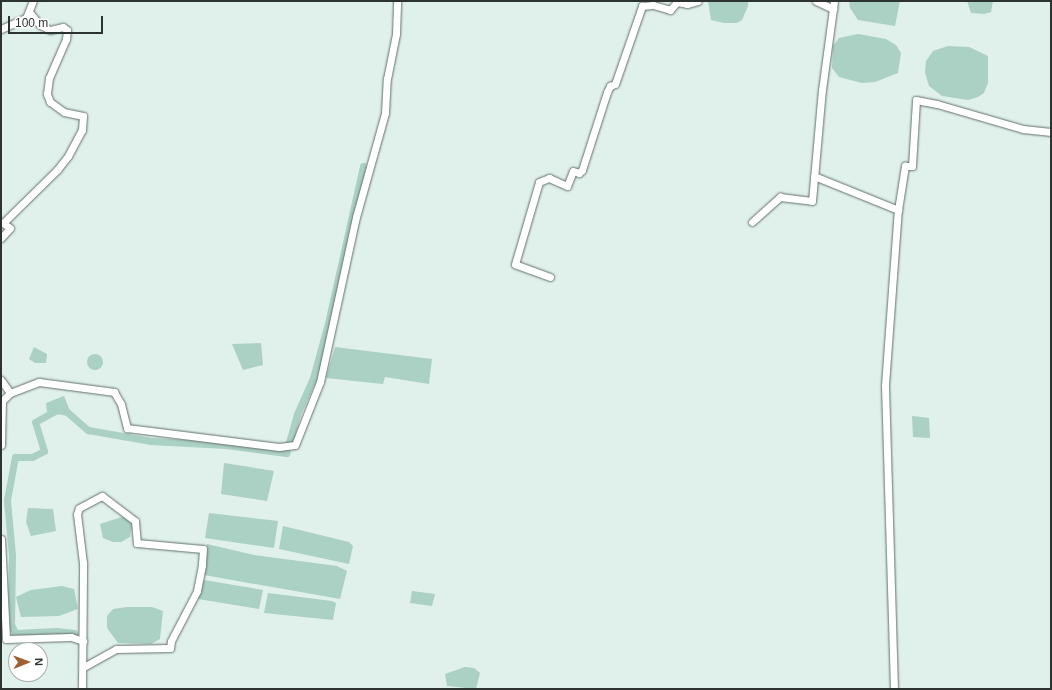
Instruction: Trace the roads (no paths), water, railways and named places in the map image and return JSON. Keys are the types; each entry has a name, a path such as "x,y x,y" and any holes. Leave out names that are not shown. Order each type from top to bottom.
{"street":[{"path":"1,29 26,18 33,1"},
{"path":"1,445 2,401 10,393 39,382 114,392 121,404 127,428 279,447 295,445 320,382 356,217 385,113 387,79 396,34 397,1"},
{"path":"550,277 515,264 539,182 549,178 567,186 573,171 579,173 582,170 607,92 610,86 616,84 642,6 653,5 670,10 677,2 687,4 698,1"},
{"path":"816,1 833,9"},
{"path":"752,222 780,197 812,201 834,1"},
{"path":"1,238 10,228 3,223 57,170 68,156 82,130 83,116 64,112 50,102 46,94 49,78 66,39 67,30 63,27 50,30 40,25 29,12"},
{"path":"894,689 885,385 898,210 905,166 912,166 916,100 937,104 1023,129 1051,132"},
{"path":"814,176 898,210"},
{"path":"1,380 10,393"},
{"path":"82,689 84,667 83,563 77,514 79,508 102,496 135,521 137,542 202,549 197,591 171,641 170,648 116,649 84,667"},
{"path":"1,540 2,598 6,639 71,637 83,641"}],"waterway":[{"path":"74,633 57,631 15,633 11,624 12,555 7,500 15,457 32,457 44,451 35,422 57,410 67,412 88,430 151,441 226,445 286,453 297,414 313,378 328,323 363,166"}]}
